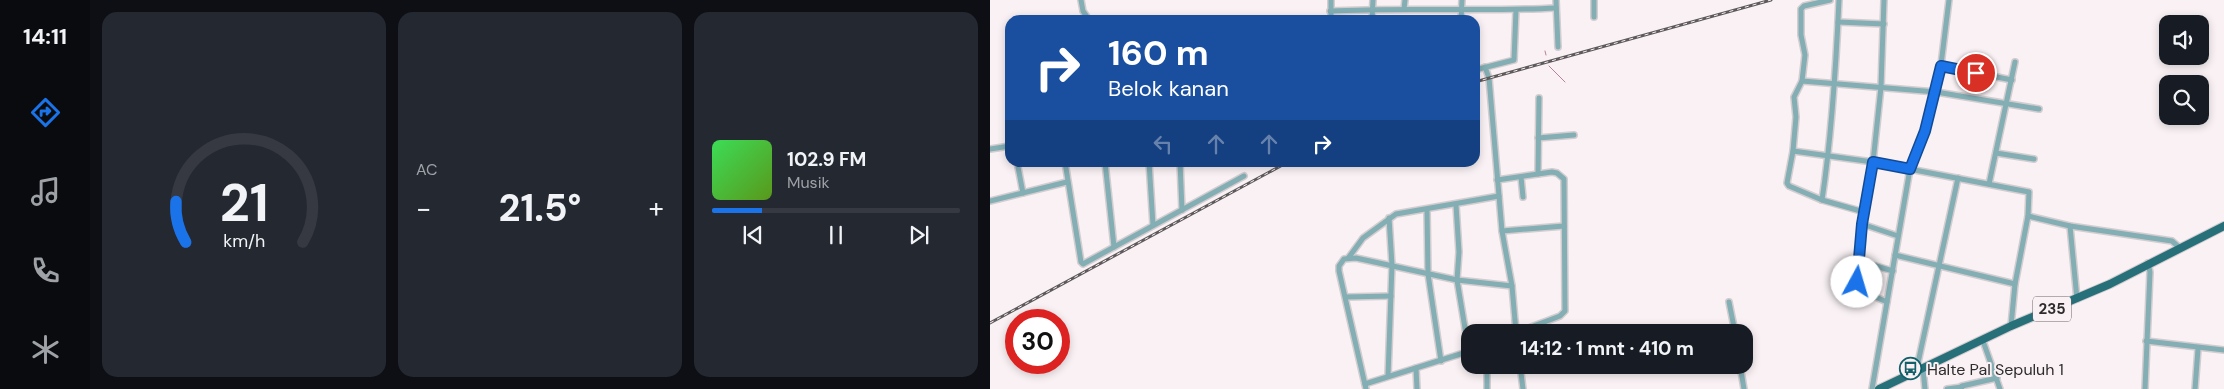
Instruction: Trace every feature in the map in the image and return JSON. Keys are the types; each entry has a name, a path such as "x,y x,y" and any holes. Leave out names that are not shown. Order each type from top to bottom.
{"main road":[{"name":"235","path":"1879,389 1983,341 2010,326 2110,284 2224,226"}],"street":[{"path":"1081,0 1083,11 1086,15"},
{"path":"1330,15 1331,0"},
{"path":"1372,15 1373,0"},
{"path":"1404,0 1404,9"},
{"path":"1462,0 1462,15"},
{"path":"1556,0 1558,47"},
{"path":"1594,0 1594,17"},
{"path":"1830,0 1804,6 1801,9 1801,35 1805,55 1802,82 1794,97 1796,117 1793,152 1787,185 1822,200 1864,212"},
{"path":"1822,200 1829,156 1839,0"},
{"path":"1884,0 1881,87 1873,162 1862,224 1858,288 1887,302"},
{"path":"1872,389 1910,169 1925,131 1936,92 1949,0"},
{"path":"1330,11 1556,8"},
{"path":"1480,69 1514,60 1516,10"},
{"path":"1838,22 1884,24"},
{"path":"1989,184 2015,62"},
{"path":"1941,66 2012,80"},
{"path":"1485,68 1489,78 1502,231 1512,286 1516,324"},
{"path":"1802,82 1936,92 2039,108"},
{"path":"1538,174 1539,98"},
{"path":"1538,138 1574,135"},
{"path":"990,149 1005,147"},
{"path":"1793,152 1873,162 2029,192 2028,216 2015,284 2010,326"},
{"path":"1996,153 2034,160"},
{"path":"1017,167 1023,193"},
{"path":"1066,167 1081,262 1083,264 1244,176"},
{"path":"1106,167 1114,247"},
{"path":"1149,167 1153,225"},
{"path":"1180,167 1182,210"},
{"path":"1497,180 1555,172 1564,179 1564,313 1537,324"},
{"path":"1521,177 1523,197"},
{"path":"1925,389 1920,371 1939,265 1958,178"},
{"path":"990,201 1067,182"},
{"path":"1461,354 1388,376 1366,387 1339,266 1364,238 1389,218 1403,212 1427,210 1500,196"},
{"path":"1456,205 1457,280 1464,324"},
{"path":"1427,210 1428,274 1441,360"},
{"path":"2028,216 2070,226 2172,241 2180,248"},
{"path":"1388,376 1392,265 1389,218"},
{"path":"1862,224 1898,236"},
{"path":"1502,231 1564,226"},
{"path":"2070,226 2077,299"},
{"path":"1895,255 2015,284"},
{"path":"1349,257 1457,280 1512,286"},
{"path":"1859,261 1893,271"},
{"path":"2144,389 2150,272 2148,263"},
{"path":"1346,296 1391,296"},
{"path":"1729,302 1733,324"},
{"path":"1983,341 2000,389"},
{"path":"2146,341 2198,349 2224,350"},
{"path":"2195,389 2198,349"},
{"path":"1416,368 1417,389"},
{"path":"1487,374 1487,389"},
{"path":"1521,374 1523,389"},
{"path":"1742,374 1744,389"},
{"path":"1947,389 1962,388 1996,378"}],"waterway":[{"path":"1545,51 1546,55"},
{"path":"1549,66 1565,82"}],"railway":[{"path":"1480,81 1771,0"},
{"path":"990,323 1279,167"}],"place":[{"name":"Halte Pal Sepuluh 1","path":"1911,369"}],"route":[{"path":"1857,282 1862,224 1873,162 1910,169 1925,131 1941,66 1976,73"}]}
